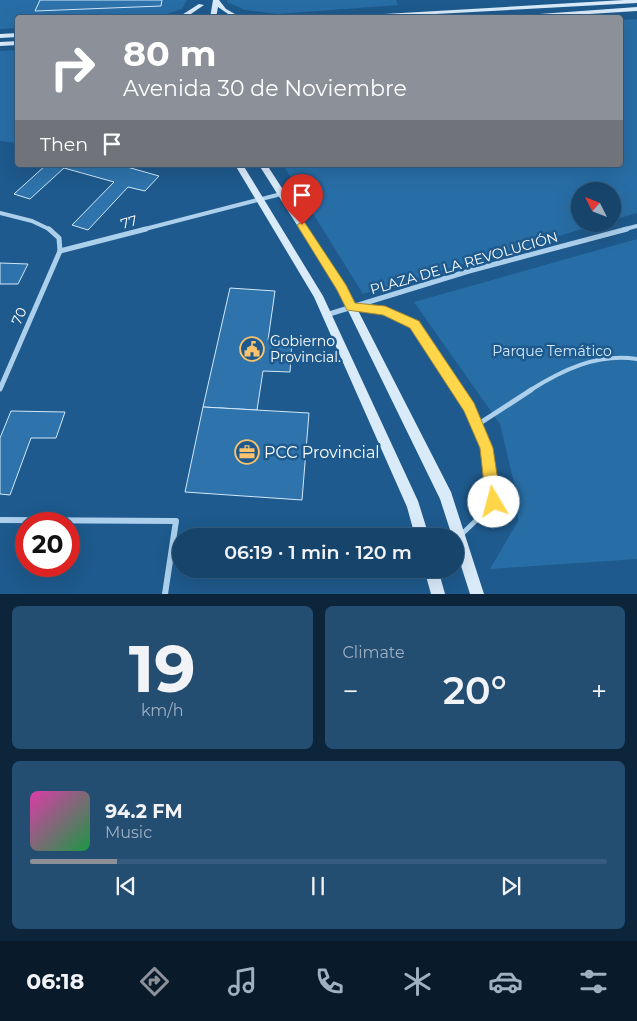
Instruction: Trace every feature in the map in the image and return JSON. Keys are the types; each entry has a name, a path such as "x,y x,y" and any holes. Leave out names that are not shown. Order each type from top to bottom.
{"main road":[{"path":"214,15 216,1"},
{"path":"216,1 224,10 233,15"},
{"path":"374,15 637,1"},
{"path":"184,15 202,3"},
{"path":"538,15 637,9"},
{"path":"0,36 15,35"},
{"path":"0,44 15,43"},
{"path":"240,167 261,199 326,315 413,506 420,528"},
{"path":"264,167 342,288 446,497 455,528"},
{"path":"464,556 477,594"},
{"path":"434,578 438,594"}],"street":[{"name":"77","path":"60,252 282,194"},
{"path":"0,213 54,231 60,238 60,252"},
{"name":"PLAZA DE LA REVOLUCIÓN","path":"326,315 469,271 637,226"},
{"name":"70","path":"0,388 60,252"},
{"path":"0,520 176,521 165,594"}],"lane":[{"path":"351,307 385,311 414,324 469,408 486,448 494,502 464,532"},
{"path":"477,425 570,368 597,358 630,356 637,359"}],"green space":[{"path":"0,0 187,0 182,9 164,15 15,15 15,28 0,29"},
{"path":"228,0 396,0 398,5 278,14 245,10 227,2"},
{"path":"637,19 637,213 621,218 621,182 571,182 572,232 363,294 284,167 623,167 623,20"},
{"path":"15,50 15,143 0,141 0,51"},
{"name":"Parque Temático","path":"637,239 637,559 490,569 518,521 515,487 500,424 414,302"}],"building":[{"path":"40,0 162,0 161,6 35,11"},
{"path":"44,167 127,167 159,176 145,191 128,187 88,230 72,225 114,182 64,168 30,199 14,194"},
{"path":"0,263 28,264 18,284 0,284"},
{"path":"230,288 275,291 268,340 292,341 290,372 263,371 257,410 203,407"},
{"path":"203,407 309,413 302,500 185,492"},
{"path":"11,411 65,412 56,438 31,438 10,495 0,494 0,438"}],"place":[{"name":"Gobierno Provincial.","path":"252,349"},
{"name":"PCC Provincial","path":"247,452"}],"route":[{"path":"302,225 342,288 351,307 385,311 414,324 469,408 486,448 494,502"}]}
